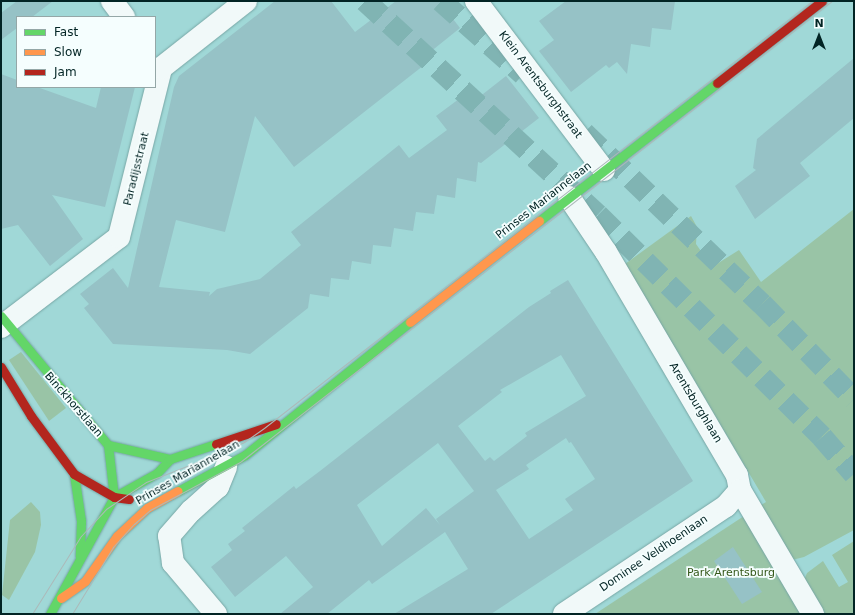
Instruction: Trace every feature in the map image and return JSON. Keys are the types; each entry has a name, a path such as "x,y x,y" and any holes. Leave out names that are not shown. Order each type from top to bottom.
{"street":[{"path":"112,1 123,16"},
{"name":"Paradijsstraat","path":"158,64 246,1"},
{"name":"Klein Arentsburghstraat","path":"476,1 604,170"},
{"name":"Prinses Mariannelaan","path":"61,598 85,580 130,523 147,508 165,497 226,467 256,446 282,422 822,1"},
{"name":"Paradijsstraat","path":"3,322 119,237 153,88"},
{"name":"Arentsburghlaan","path":"569,197 606,252 737,475 740,490 813,614"},
{"name":"Binckhorstlaan","path":"3,322 108,445 114,497"},
{"path":"1,367 35,423 74,474 114,497 142,499 165,497"},
{"name":"Prinses Mariannelaan","path":"50,614 61,598 114,497 156,473 170,459 282,422"},
{"path":"108,445 127,451 170,459"},
{"path":"216,614 173,563 169,536 191,511 218,487 226,467"},
{"path":"74,474 81,521 80,561"},
{"name":"Dominee Veldhoenlaan","path":"564,614 726,506 740,490"}],"green space":[{"path":"854,209 854,530 804,557 792,560 761,505 766,502 625,264 691,216 697,227 696,244 712,267 739,250 761,282"},
{"path":"21,352 66,408 49,421 9,360"},
{"path":"31,502 40,512 41,525 35,552 9,600 2,595 10,520"},
{"name":"Park Arentsburg","path":"744,516 803,614 595,614"},
{"path":"854,541 854,614 825,614 804,580 807,573 823,561 839,587 848,582 832,555"}],"building":[{"path":"17,1 53,1 33,16 16,16 16,29 1,40 1,13"},
{"path":"275,1 331,1 355,32 396,1 439,1 460,28 424,57 428,62 294,167 255,116 225,232 176,220 159,287 210,292 209,296 217,289 260,279 301,245 291,232 399,145 409,158 447,130 436,116 463,96 469,105 506,76 539,118 481,163 478,162 476,182 457,178 455,198 437,195 434,214 416,212 413,231 394,228 391,247 373,245 371,264 352,261 349,280 331,278 329,297 310,294 308,308 250,354 227,350 113,344 84,308 89,304 80,294 113,268 128,288 174,87 179,76"},
{"path":"566,1 675,1 671,30 652,28 650,47 631,44 627,74 617,62 609,68 606,65 571,92 539,51 554,40 539,21"},
{"path":"854,58 854,118 800,163 810,176 755,219 735,186 756,170 753,168 757,139"},
{"path":"1,74 16,80 16,88 40,88 96,108 101,88 135,88 105,207 52,195 83,239 50,266 18,225 1,229"},
{"path":"568,280 693,481 491,614 394,614 468,569 445,532 372,584 369,580 327,614 280,614 313,587 286,556 235,597 211,567 232,550 228,544 245,531 242,528 294,486 296,489 320,471 529,307 551,293 550,291","holes":["561,355 586,396 525,433 527,436 494,461 490,457 485,461 458,426 502,392 500,390","566,438 569,443 571,442 595,479 565,499 573,510 529,539 496,490 529,469 526,465","438,443 474,491 436,519 440,525 426,508 382,546 357,505"]},
{"path":"733,547 762,592 742,604 714,561"}],"tunnel":[{"path":"365,1 598,215 822,437 854,474"},
{"path":"441,1 523,74"},
{"path":"584,133 762,304 854,399"}],"tram line":[{"path":"32,614 81,536 106,509 146,482 244,442 264,428 812,1"},
{"path":"72,614 113,547 134,524 150,510 240,462 832,1"}],"traffic: fast":[{"path":"539,221 717,83"},
{"path":"1,316 108,445 114,497"},
{"path":"178,491 245,455 410,322"},
{"path":"50,614 114,497 157,473 170,459 216,444"},
{"path":"108,445 170,459"},
{"path":"74,474 81,521 80,556"}],"traffic: slow":[{"path":"410,322 539,221"},
{"path":"61,598 85,581 117,536 147,508 178,491"}],"traffic: jam":[{"path":"717,83 822,1"},
{"path":"1,367 31,416 74,474 114,497 129,499"},
{"path":"216,444 276,424"}]}
